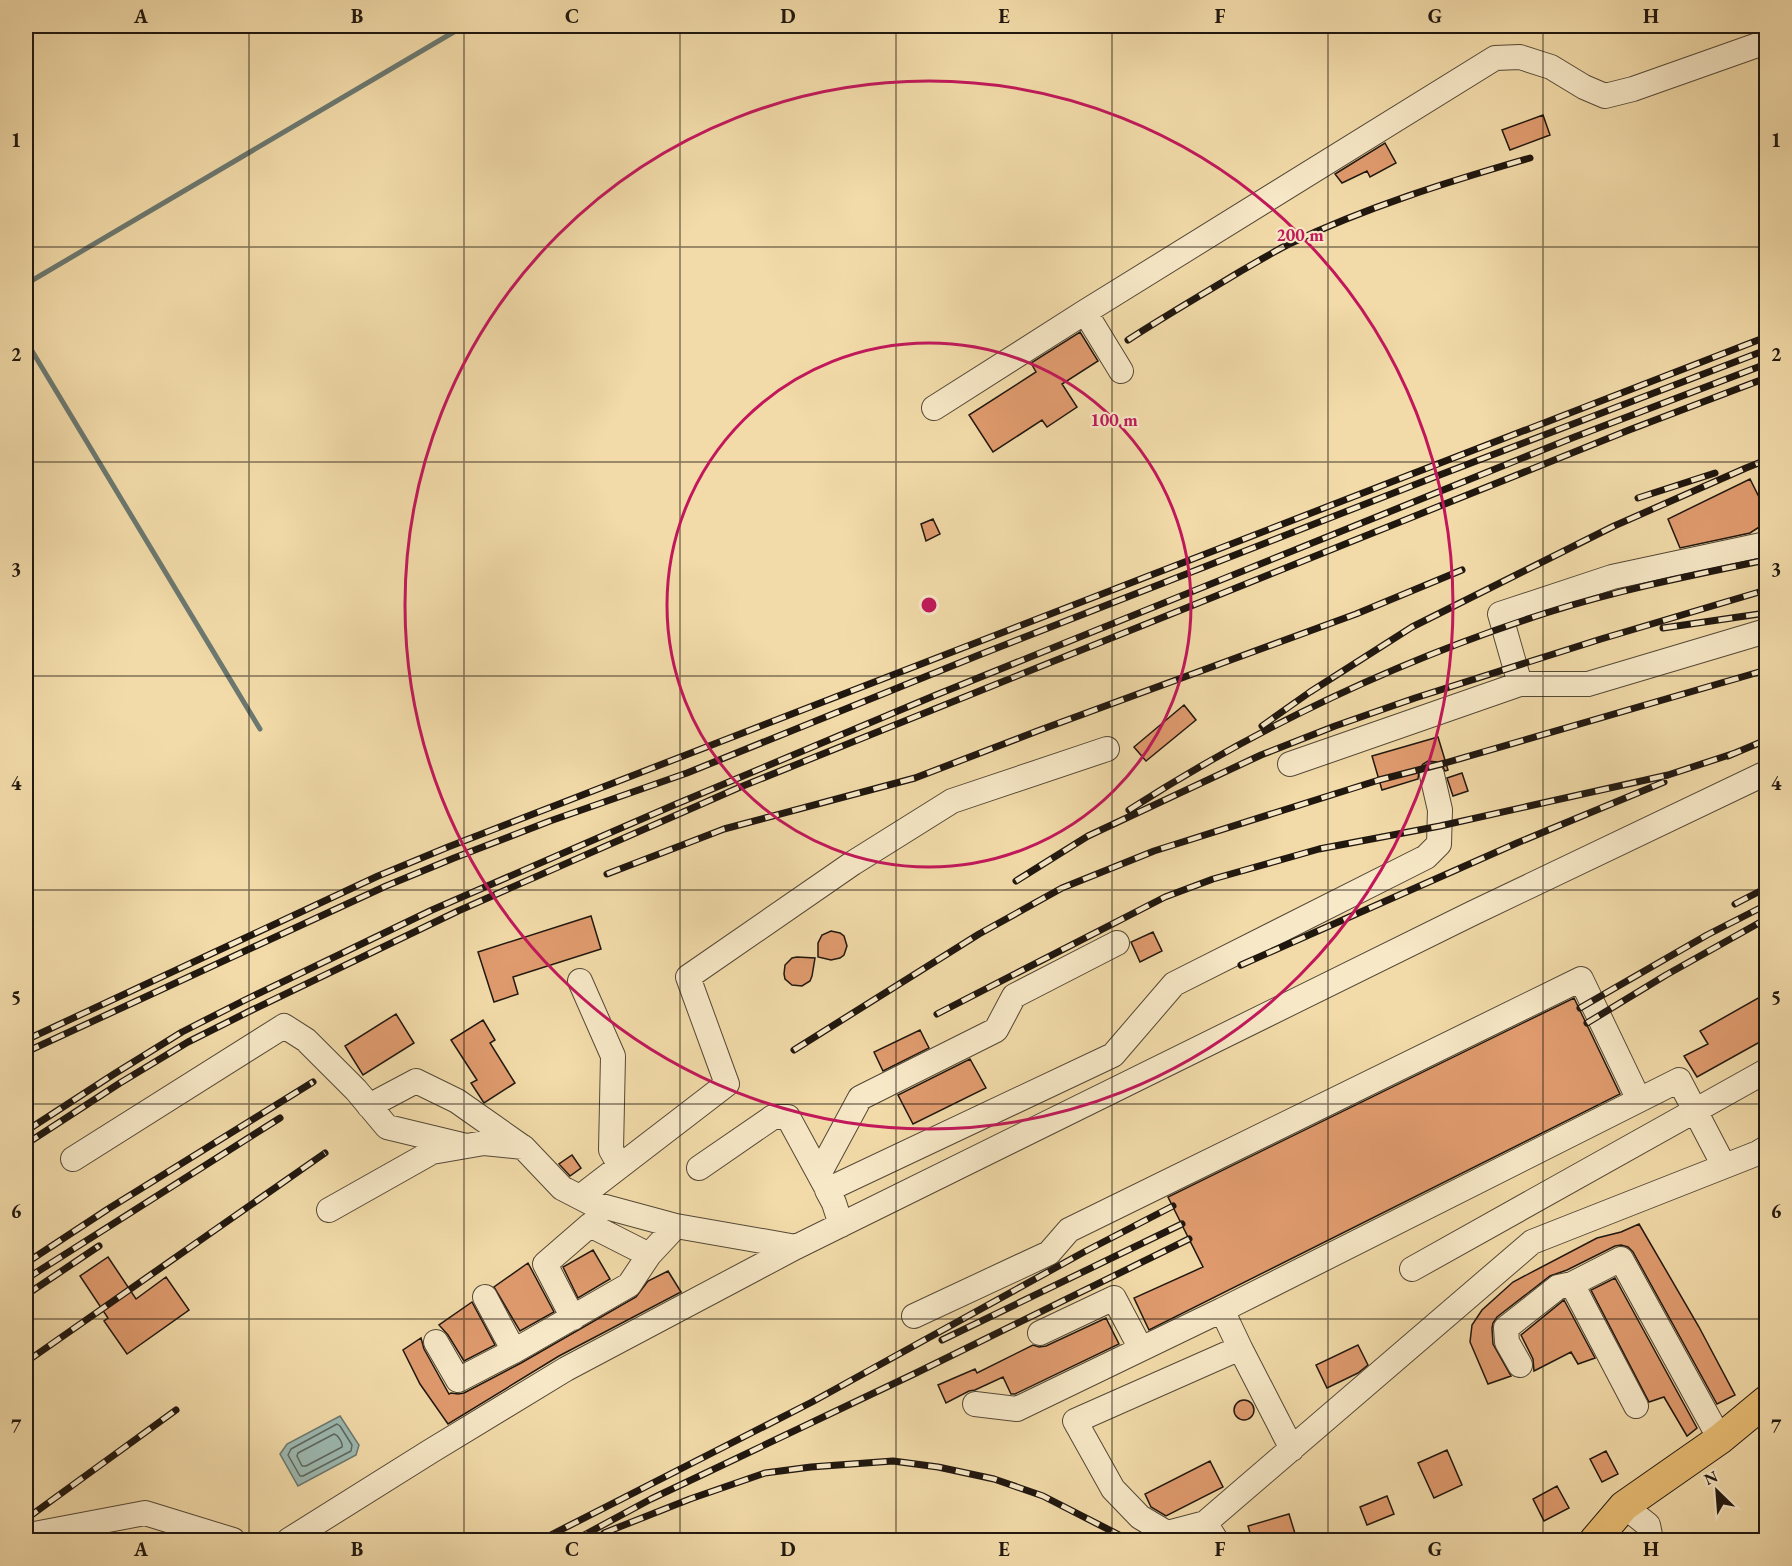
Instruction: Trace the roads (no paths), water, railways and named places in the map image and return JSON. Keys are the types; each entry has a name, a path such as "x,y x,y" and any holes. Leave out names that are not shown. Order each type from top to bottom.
{"main road":[{"path":"1594,1540 1624,1506 1720,1439 1767,1401"}],"lane":[{"path":"934,408 1495,58 1520,57 1551,67 1584,87 1605,96 1633,89 1767,42"},
{"path":"1085,312 1121,371"},
{"path":"1520,684 1500,614 1612,577 1767,544"},
{"path":"1290,764 1520,684 1588,684 1767,631"},
{"path":"580,1197 727,1084 688,978 853,863 952,801 1107,749"},
{"path":"289,1540 566,1369 796,1248 1473,913 1767,773"},
{"path":"823,1182 1113,1055 1174,984 1426,857 1439,844 1440,810 1432,775"},
{"path":"823,1182 860,1098 996,1030 1014,996 1117,943"},
{"path":"914,1316 1049,1253 1069,1230 1581,979 1639,1100"},
{"path":"580,981 613,1056 611,1150 620,1166"},
{"path":"73,1159 284,1026 306,1040 356,1090 387,1127 466,1146"},
{"path":"1412,1269 1767,1071"},
{"path":"975,1404 1017,1409 1222,1310 1679,1080 1724,1166"},
{"path":"369,1106 416,1081 457,1101 523,1147 562,1188 591,1203 676,1226 796,1248"},
{"path":"699,1168 773,1117 788,1117 834,1203 841,1225"},
{"path":"329,1210 432,1152 484,1143 523,1147"},
{"path":"1240,1348 1076,1421 1113,1489 1140,1517 1167,1533 1211,1532 1292,1449 1532,1242 1767,1148"},
{"path":"573,1318 545,1264 590,1225 649,1255"},
{"path":"436,1342 458,1380 514,1351 628,1285 649,1255 676,1226"},
{"path":"1520,1365 1507,1342 1506,1328 1558,1287 1572,1284 1621,1259 1720,1439"},
{"path":"1572,1284 1636,1406"},
{"path":"485,1297 514,1351"},
{"path":"1040,1333 1114,1298 1141,1349"},
{"path":"1222,1310 1292,1449"},
{"path":"1624,1506 1648,1525 1652,1540"},
{"path":"26,1537 146,1513 233,1540"}],"water":[{"path":"340,1416 359,1445 356,1455 298,1486 280,1454 287,1444"}],"waterway":[{"path":"26,284 464,26"},
{"path":"26,341 260,729"}],"railway":[{"path":"1128,340 1289,244 1348,218 1408,196 1530,158"},
{"path":"26,1040 378,876 448,847 1766,337"},
{"path":"26,1052 386,886 454,858 550,821 687,773 979,655 1766,350"},
{"path":"26,1131 182,1032 432,910 936,695 1572,438 1766,364"},
{"path":"26,1144 188,1042 458,911 738,788 1629,430 1766,378"},
{"path":"1262,726 1310,692 1412,627 1614,526 1766,460"},
{"path":"1638,498 1715,473"},
{"path":"1129,810 1228,751 1279,724 1331,698 1437,652 1546,613 1600,597 1766,560"},
{"path":"607,874 724,829 915,778 1356,614 1462,570"},
{"path":"1016,881 1088,836 1261,755 1335,726 1601,639 1766,590"},
{"path":"1663,628 1766,613"},
{"path":"794,1050 979,934 1062,888 1154,851 1379,780 1766,670"},
{"path":"1728,756 1766,740"},
{"path":"937,1014 1165,897 1213,879 1319,849 1440,826 1668,775 1735,753"},
{"path":"1241,965 1517,843 1664,782"},
{"path":"1735,904 1766,888"},
{"path":"1580,1008 1707,935 1766,905"},
{"path":"1587,1023 1666,975 1766,919"},
{"path":"26,1263 108,1209 313,1082"},
{"path":"26,1279 280,1118"},
{"path":"26,1362 325,1153"},
{"path":"541,1540 812,1402 1084,1252 1173,1206"},
{"path":"942,1340 1182,1224"},
{"path":"575,1540 651,1499 916,1373 1189,1239"},
{"path":"26,1295 99,1246"},
{"path":"26,1519 176,1410"},
{"path":"604,1533 690,1499 765,1473 893,1461 938,1467 994,1479 1043,1496 1129,1540"}]}
